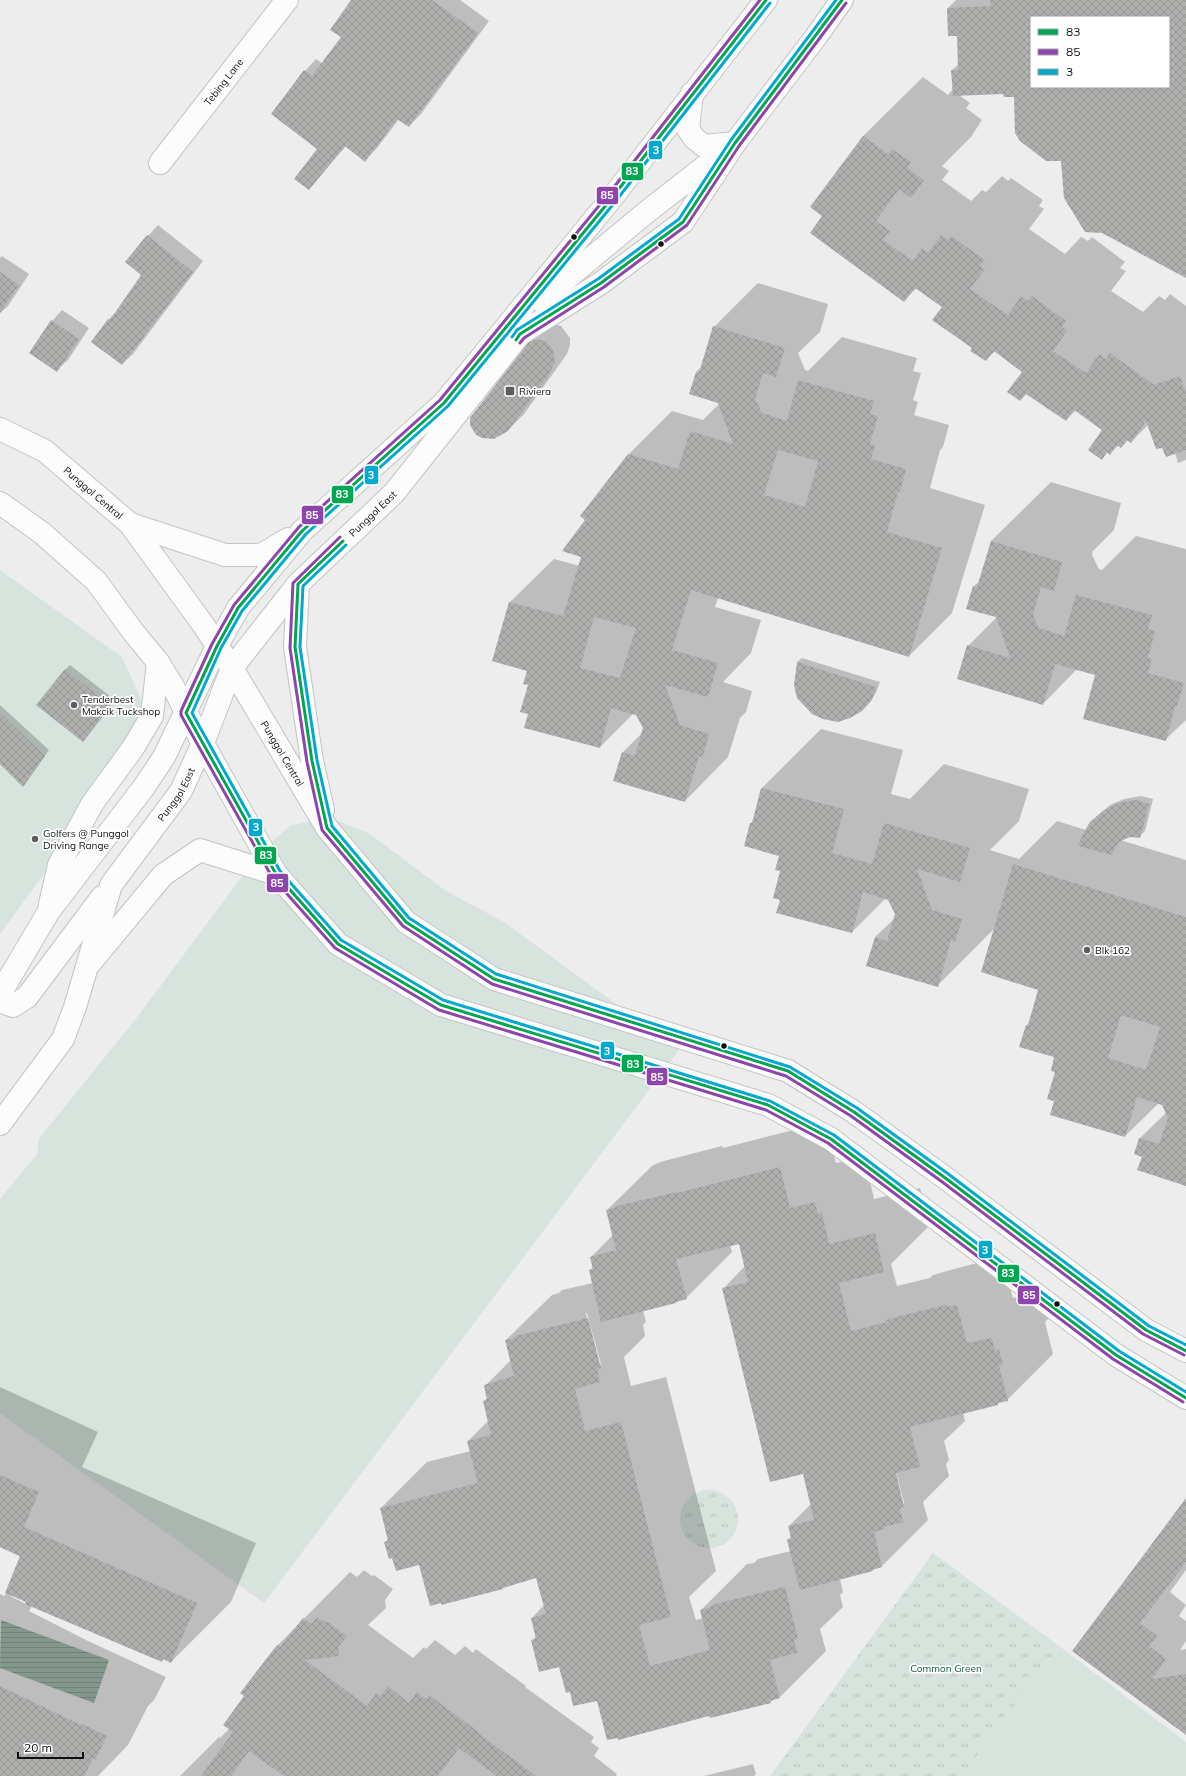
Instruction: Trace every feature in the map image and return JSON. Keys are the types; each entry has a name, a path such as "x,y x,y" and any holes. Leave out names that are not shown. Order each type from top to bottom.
{"main road":[{"name":"Tebing Lane","path":"160,163 287,0"},
{"path":"0,994 49,911 144,787 164,757 217,646 238,608 302,532 444,403 611,199 692,93 766,0"},
{"name":"Punggol East","path":"0,1124 63,1039 75,1007 84,971 111,885 181,791 203,743 232,668 298,584 394,493 520,334 602,283 683,222 735,143 842,0"},
{"path":"692,93 688,129 694,138 704,146 735,143"},
{"path":"520,334 560,284 648,211 735,143"},
{"name":"Punggol Central","path":"0,428 45,451 130,524 202,623 232,668 327,828 406,922 494,979 788,1071 854,1112 944,1177 1146,1330 1186,1351"},
{"path":"0,503 42,533 96,581 134,633 158,662 174,688 186,713 276,874 338,944 441,1005 768,1105 831,1139 1116,1355 1186,1398"},
{"path":"130,524 226,555 261,555 302,532"},
{"path":"298,584 295,647 312,761 327,828"},
{"path":"49,911 59,865 92,804 133,748 152,716 158,662"},
{"path":"84,971 163,875 200,850 276,874"},
{"path":"0,1001 13,1006 26,997 111,885"}],"green space":[{"name":"Golfers @ Punggol Driving Range","path":"0,570 122,657 143,704 139,744 0,934"},
{"path":"331,818 370,834 446,891 504,922 679,1050 264,1603 0,1413 0,1199 38,1153 38,1140 138,1016 261,851 291,825"},
{"path":"709,1490 725,1495 733,1503 738,1519 733,1535 725,1543 709,1548 693,1543 685,1535 680,1519 685,1503 693,1495"},
{"name":"Common Green","path":"933,1553 1059,1646 962,1776 770,1776"},
{"path":"1059,1646 1186,1742 1186,1776 962,1776"}],"shaded area":[{"path":"1,1620 109,1660 94,1703 0,1668"}],"building":[{"path":"351,0 432,0 478,33 409,127 397,119 365,162 345,146 309,190 294,179 317,149 271,114 304,70 312,76 341,37 330,30"},
{"path":"990,0 1186,0 1186,278 1102,233 1085,232 1064,198 1061,161 1046,161 1020,141 1015,133 1014,97 1004,97 1003,94 953,96 951,70 958,70 957,36 948,36 947,8 991,6"},
{"path":"863,136 888,154 892,149 911,162 907,168 924,180 911,198 899,189 876,221 890,231 883,240 913,261 922,248 928,253 941,235 948,240 951,236 985,260 980,266 985,269 970,289 1008,315 1021,296 1028,301 1032,296 1066,321 1062,327 1067,331 1053,351 1086,373 1099,354 1106,359 1110,353 1154,385 1180,376 1186,393 1186,450 1166,457 1162,448 1156,449 1146,421 1131,443 1127,440 1121,448 1117,445 1110,455 1107,452 1102,460 1088,450 1102,430 1074,410 1066,421 1026,394 1020,401 1007,392 1022,372 994,351 986,361 970,351 972,348 932,320 942,307 915,288 904,302 810,233 822,216 810,207"},
{"path":"147,235 193,272 122,365 91,342 108,319 110,320 141,275 125,262"},
{"path":"0,272 19,285 0,313"},
{"path":"51,320 79,339 57,372 29,353"},
{"path":"713,326 785,348 776,377 763,373 755,399 762,413 787,421 798,380 874,401 870,414 878,416 870,444 875,445 871,459 906,469 887,532 942,548 909,657 691,590 672,650 718,663 708,697 665,685 680,725 709,734 703,757 699,756 685,802 613,781 622,752 635,756 643,728 636,715 611,708 600,748 524,728 528,714 520,712 528,685 523,684 527,671 492,661 509,602 563,616 581,557 562,551 585,520 580,516 628,454 678,469 690,431 733,444 718,403 689,394 696,372 699,373","holes":["778,450 818,461 805,507 764,495","594,617 636,628 620,678 580,668"]},
{"name":"Riviera","path":"535,339 545,341 552,348 554,354 555,362 547,378 508,431 494,439 482,438 476,435 470,425 470,418 528,343"},
{"path":"991,541 1062,562 1054,591 1041,587 1033,615 1039,628 1064,636 1076,595 1152,615 1148,629 1155,631 1148,658 1152,659 1148,673 1184,683 1177,706 1175,706 1166,741 1083,719 1095,675 1055,664 1043,705 957,679 967,645 1010,658 996,617 966,609 973,586 977,587"},
{"path":"797,662 876,687 872,700 862,711 850,718 838,722 823,719 812,714 797,698 794,685"},
{"name":"Tenderbest Makcik Tuckshop","path":"65,669 111,706 83,742 36,705"},
{"path":"0,713 45,756 23,787 0,764"},
{"path":"761,788 844,809 832,853 872,864 884,823 970,848 960,882 917,869 932,910 962,919 955,942 951,940 938,987 866,966 875,937 887,941 895,914 888,900 863,892 852,933 776,913 780,900 773,898 780,871 775,870 779,856 744,846 750,823 752,823"},
{"path":"1135,800 1149,804 1140,838 1130,837 1121,841 1116,846 1112,855 1078,846 1090,822 1104,810 1118,803"},
{"path":"1013,864 1186,917 1186,1186 1137,1170 1142,1157 1134,1154 1139,1138 1159,1144 1168,1118 1162,1105 1137,1097 1125,1137 1050,1115 1054,1101 1047,1099 1055,1072 1051,1071 1054,1057 1019,1047 1026,1025 1028,1025 1038,990 981,972","holes":["1121,1015 1160,1027 1146,1070 1108,1058"]},
{"path":"780,1167 790,1208 815,1202 818,1214 822,1213 829,1244 875,1233 884,1272 839,1283 851,1331 887,1322 886,1320 912,1313 946,1305 947,1307 957,1305 967,1343 992,1338 995,1351 999,1350 1003,1365 999,1366 1008,1401 998,1403 998,1405 910,1427 920,1467 896,1473 904,1507 900,1508 903,1522 884,1527 885,1529 874,1532 882,1567 872,1570 873,1571 800,1590 787,1540 791,1538 788,1526 814,1520 803,1474 770,1482 722,1288 748,1282 739,1244 676,1259 687,1299 601,1322 589,1270 593,1269 590,1257 616,1250 606,1210 617,1206 677,1193"},
{"path":"588,1318 601,1368 597,1369 600,1382 575,1389 585,1431 621,1422 671,1617 639,1625 650,1666 710,1650 700,1610 711,1607 711,1605 785,1587 798,1639 794,1640 797,1653 770,1660 780,1698 770,1701 771,1703 710,1718 709,1716 618,1740 618,1738 607,1740 597,1701 573,1706 570,1692 566,1693 559,1667 539,1672 531,1640 536,1639 531,1618 546,1614 536,1578 503,1589 441,1605 441,1603 430,1606 419,1565 396,1571 392,1558 389,1559 384,1542 388,1541 380,1508 478,1483 467,1441 491,1435 483,1401 487,1400 484,1385 514,1376 505,1340 516,1338 515,1336"},
{"path":"0,1475 39,1492 24,1527 197,1603 171,1663 163,1659 162,1662 25,1604 26,1602 5,1593 20,1556 0,1547"},
{"path":"1186,1498 1186,1562 1140,1623 1157,1636 1149,1646 1166,1659 1152,1679 1186,1674 1186,1735 1072,1651"},
{"path":"317,1617 325,1622 326,1621 347,1636 338,1647 339,1656 305,1660 367,1706 376,1693 380,1696 388,1686 409,1703 417,1692 426,1699 429,1695 536,1776 497,1776 459,1748 438,1776 284,1776 249,1751 231,1776 201,1776 233,1732 223,1725 244,1696 240,1693 277,1645 280,1647 303,1618 311,1624"},
{"path":"0,1686 107,1736 95,1760 93,1759 84,1776 0,1776"}],"transit line":[{"name":"85","path":"760,0 607,196 440,400 299,527 234,605 212,644 181,711 181,715 272,877 335,948 439,1010 766,1110 828,1143 1113,1359 1183,1402"},
{"name":"83","path":"766,0 611,199 444,403 302,531 238,608 217,646 186,713 276,874 338,944 441,1005 768,1105 831,1139 1116,1355 1186,1398"},
{"name":"3","path":"512,337 517,330 598,279 679,219 731,140 836,0"},
{"name":"83","path":"516,340 520,334 601,283 683,222 735,143 842,0"},
{"name":"3","path":"770,3 615,202 448,406 306,534 242,611 221,648 192,713 280,871 341,940 443,1000 770,1101 834,1135 1119,1351 1186,1392"},
{"name":"85","path":"520,343 524,338 604,287 687,225 739,146 846,3"},
{"name":"85","path":"340,537 293,583 290,648 307,762 322,830 403,926 492,984 786,1076 851,1116 941,1181 1143,1334 1184,1355"},
{"name":"83","path":"343,541 298,584 295,647 312,761 327,828 406,922 494,979 788,1071 854,1112 944,1177 1146,1330 1186,1351"},
{"name":"3","path":"346,545 303,586 300,647 317,760 332,826 409,918 496,974 790,1067 857,1108 947,1173 1149,1326 1186,1345"}],"place":[{"name":"Riviera","path":"510,391"},
{"name":"Tenderbest Makcik Tuckshop","path":"74,705"},
{"name":"Golfers @ Punggol Driving Range","path":"35,839"},
{"name":"Blk 162","path":"1087,950"}]}
